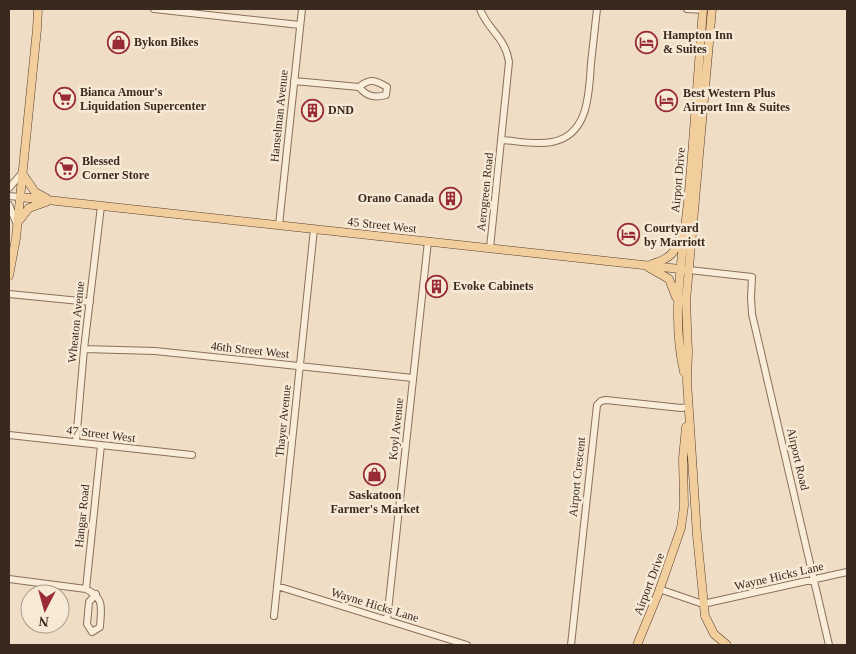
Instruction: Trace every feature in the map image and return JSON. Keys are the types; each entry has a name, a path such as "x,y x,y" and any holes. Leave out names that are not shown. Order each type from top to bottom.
{"main road":[{"path":"9,276 20,197 38,29 38,9"},
{"name":"Airport Drive","path":"687,381 678,337 677,300 685,269 712,9"},
{"name":"Airport Drive","path":"703,10 685,227 688,410 703,604 709,627 727,645"},
{"path":"22,173 35,192 50,200"},
{"name":"45 Street West","path":"20,197 685,269"},
{"path":"17,224 29,208 50,200"},
{"path":"645,265 666,259 672,255 685,227"},
{"path":"645,265 669,279 677,300"},
{"name":"Airport Drive","path":"637,645 678,539 683,518 683,458 688,410"}],"street":[{"path":"154,9 300,25"},
{"name":"Hanselman Avenue","path":"279,225 302,9"},
{"name":"Aerogreen Road","path":"480,9 482,15 504,43 509,62 490,248"},
{"path":"501,140 551,142 564,138 575,130 583,118 587,103 597,9"},
{"path":"687,9 703,10"},
{"path":"294,81 360,87"},
{"path":"9,188 22,173"},
{"name":"45 Street West","path":"9,196 20,197"},
{"path":"9,205 17,224"},
{"name":"Wheaton Avenue","path":"76,442 84,349 101,206"},
{"name":"Thayer Avenue","path":"274,616 314,229"},
{"name":"Koyl Avenue","path":"387,620 428,241"},
{"name":"45 Street West","path":"685,269 752,277"},
{"name":"Airport Road","path":"752,277 752,314 829,645"},
{"path":"9,294 90,302"},
{"name":"46th Street West","path":"84,349 155,350 413,378"},
{"name":"Airport Crescent","path":"571,645 596,406 606,400 688,410"},
{"name":"47 Street West","path":"9,435 192,455"},
{"name":"Hangar Road","path":"86,589 101,445"},
{"name":"Wayne Hicks Lane","path":"703,604 847,572"},
{"path":"9,580 86,589 96,594 101,602 100,627 92,632 87,624 89,602 96,594"},
{"name":"Wayne Hicks Lane","path":"277,586 467,645"},
{"path":"659,590 703,604"}],"place":[{"name":"Bykon Bikes","path":"118,42"},
{"name":"Hampton Inn & Suites","path":"647,42"},
{"name":"Bianca Amour's Liquidation Supercenter","path":"64,99"},
{"name":"Best Western Plus Airport Inn & Suites","path":"667,100"},
{"name":"DND","path":"312,110"},
{"name":"Blessed Corner Store","path":"66,168"},
{"name":"Orano Canada","path":"450,198"},
{"name":"Courtyard by Marriott","path":"628,235"},
{"name":"Evoke Cabinets","path":"437,286"},
{"name":"Saskatoon Farmer's Market","path":"375,474"}]}
